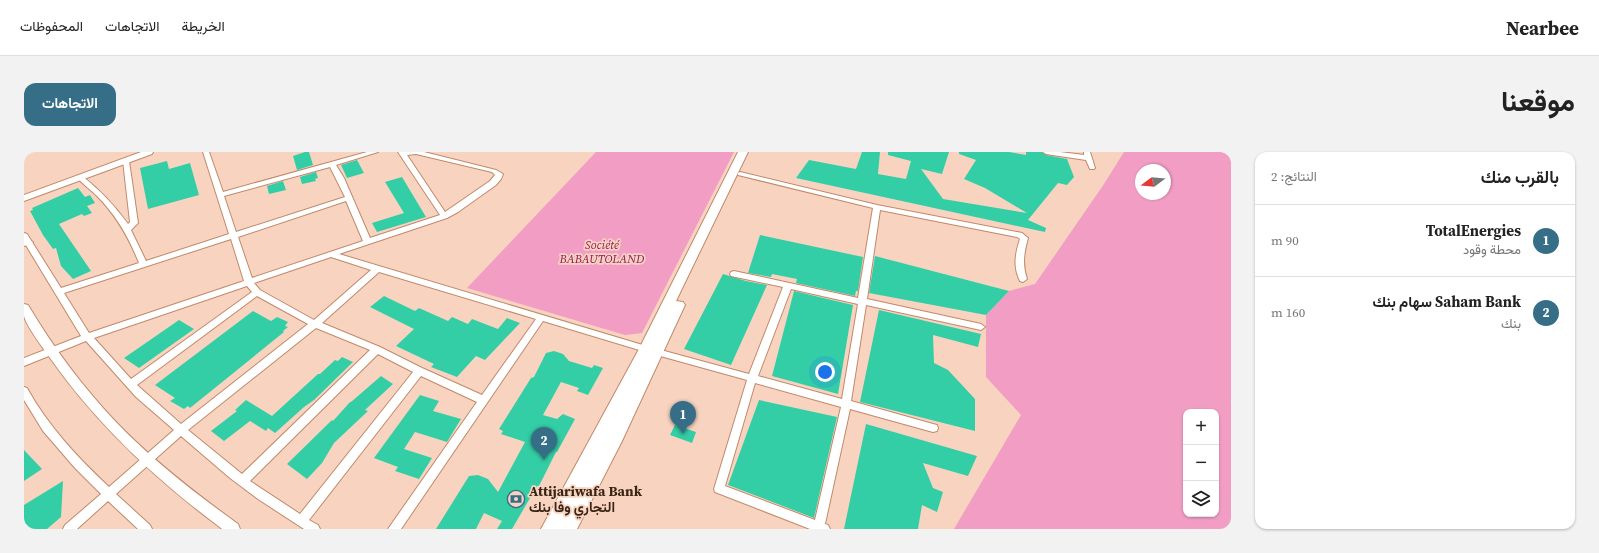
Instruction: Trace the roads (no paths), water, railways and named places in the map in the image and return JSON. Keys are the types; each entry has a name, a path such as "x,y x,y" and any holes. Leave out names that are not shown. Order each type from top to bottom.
{"main road":[{"path":"568,529 614,441 651,351 743,152"},
{"path":"550,529 651,351 750,152"}],"street":[{"path":"24,198 149,152"},
{"path":"206,152 249,283 257,292 315,324 377,349 419,371 483,400"},
{"path":"221,195 375,152"},
{"path":"24,362 87,337 444,216 493,183 499,174 494,171 416,152 402,153 444,216"},
{"path":"1046,152 1087,155 1092,168"},
{"path":"126,161 134,223 127,229"},
{"path":"332,165 349,198 368,242"},
{"path":"740,174 877,207 1022,236 1024,240 1020,249 1018,260 1023,279"},
{"path":"80,178 112,207 127,229 139,252 143,264"},
{"path":"59,292 349,198"},
{"path":"788,285 752,378 719,489 821,528 846,404 877,207"},
{"path":"25,240 87,337 130,384 180,430 242,481 262,496 314,529"},
{"path":"332,254 377,269 651,351 933,428"},
{"path":"69,529 180,430 315,324 377,269"},
{"path":"734,274 981,327"},
{"path":"130,384 257,292"},
{"path":"24,308 70,378 93,404 146,460 232,529"},
{"path":"394,529 541,318"},
{"path":"242,481 377,349"},
{"path":"301,521 419,371"},
{"path":"24,391 41,418 62,446 146,529"}],"place":[{"name":"TotalEnergies","path":"683,434"},
{"name":"Saham Bank سهام بنك","path":"544,460"},
{"name":"Attijariwafa Bank التجاري وفا بنك","path":"516,499"}],"park label":[{"name":"Société BABAUTOLAND","path":"602,252"}]}
